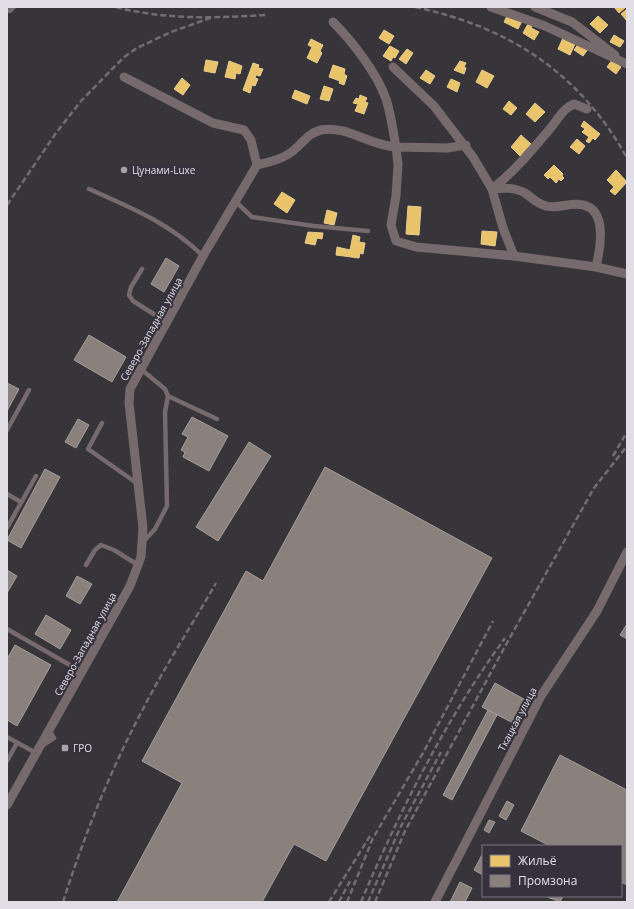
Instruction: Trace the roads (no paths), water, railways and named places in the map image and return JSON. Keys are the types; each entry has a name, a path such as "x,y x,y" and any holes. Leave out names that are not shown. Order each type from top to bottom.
{"street":[{"path":"491,7 545,26 626,63"},
{"path":"535,7 572,22 626,63"},
{"path":"333,22 346,35 378,83 386,98 396,147 398,165 396,196 391,225 396,241 416,247 514,256 596,267 627,274"},
{"path":"393,67 434,106 466,145 492,188 503,228 514,256"},
{"path":"124,77 213,123 244,130 251,140 257,165 272,161 294,151 310,135 321,130 339,130 385,147 447,148 466,145"},
{"path":"492,188 508,177 550,129 564,110 574,104 587,109"},
{"name":"Северо-Западная улица","path":"7,805 130,586 138,565 143,542 129,395 204,256 257,165"},
{"path":"492,188 506,187 518,190 536,202 546,206 582,204 590,208 599,222 600,247 596,267"},
{"name":"Ткацкая улица","path":"435,902 541,696 598,611 627,552"}],"lane":[{"path":"7,10 14,7"},
{"path":"89,189 136,210 166,227 184,238 204,256"},
{"path":"236,202 252,216 314,226 368,232"},
{"path":"142,269 131,286 129,295 133,301 168,323"},
{"path":"142,370 165,389 168,396 165,412 168,506 155,529 143,542"},
{"path":"7,430 29,390"},
{"path":"168,396 217,419"},
{"path":"102,423 88,449 138,485"},
{"path":"7,528 36,476"},
{"path":"7,494 21,502"},
{"path":"86,565 95,550 101,545 114,550 138,565"},
{"path":"7,629 82,672"},
{"path":"7,737 17,743 38,750"},
{"path":"7,762 17,743"}],"railway":[{"path":"116,7 172,16 228,17 266,15"},
{"path":"415,7 449,16 481,27 511,41 539,58 564,78 587,101 608,128 627,158"},
{"path":"7,205 56,133 81,101 123,58 137,48 171,32 213,17"},
{"path":"613,456 627,432"},
{"path":"375,902 405,831 508,641 594,488 627,446"},
{"path":"63,902 89,828 131,732 160,677 216,583"},
{"path":"347,902 373,838 423,753 493,621"},
{"path":"361,902 408,799 463,700 505,638"},
{"path":"368,902 400,828 441,752"},
{"path":"329,902 370,836"},
{"path":"339,902 350,881"}],"place":[{"name":"Цунами-Luxe","path":"124,170"},
{"name":"ГРО","path":"65,748"}]}
